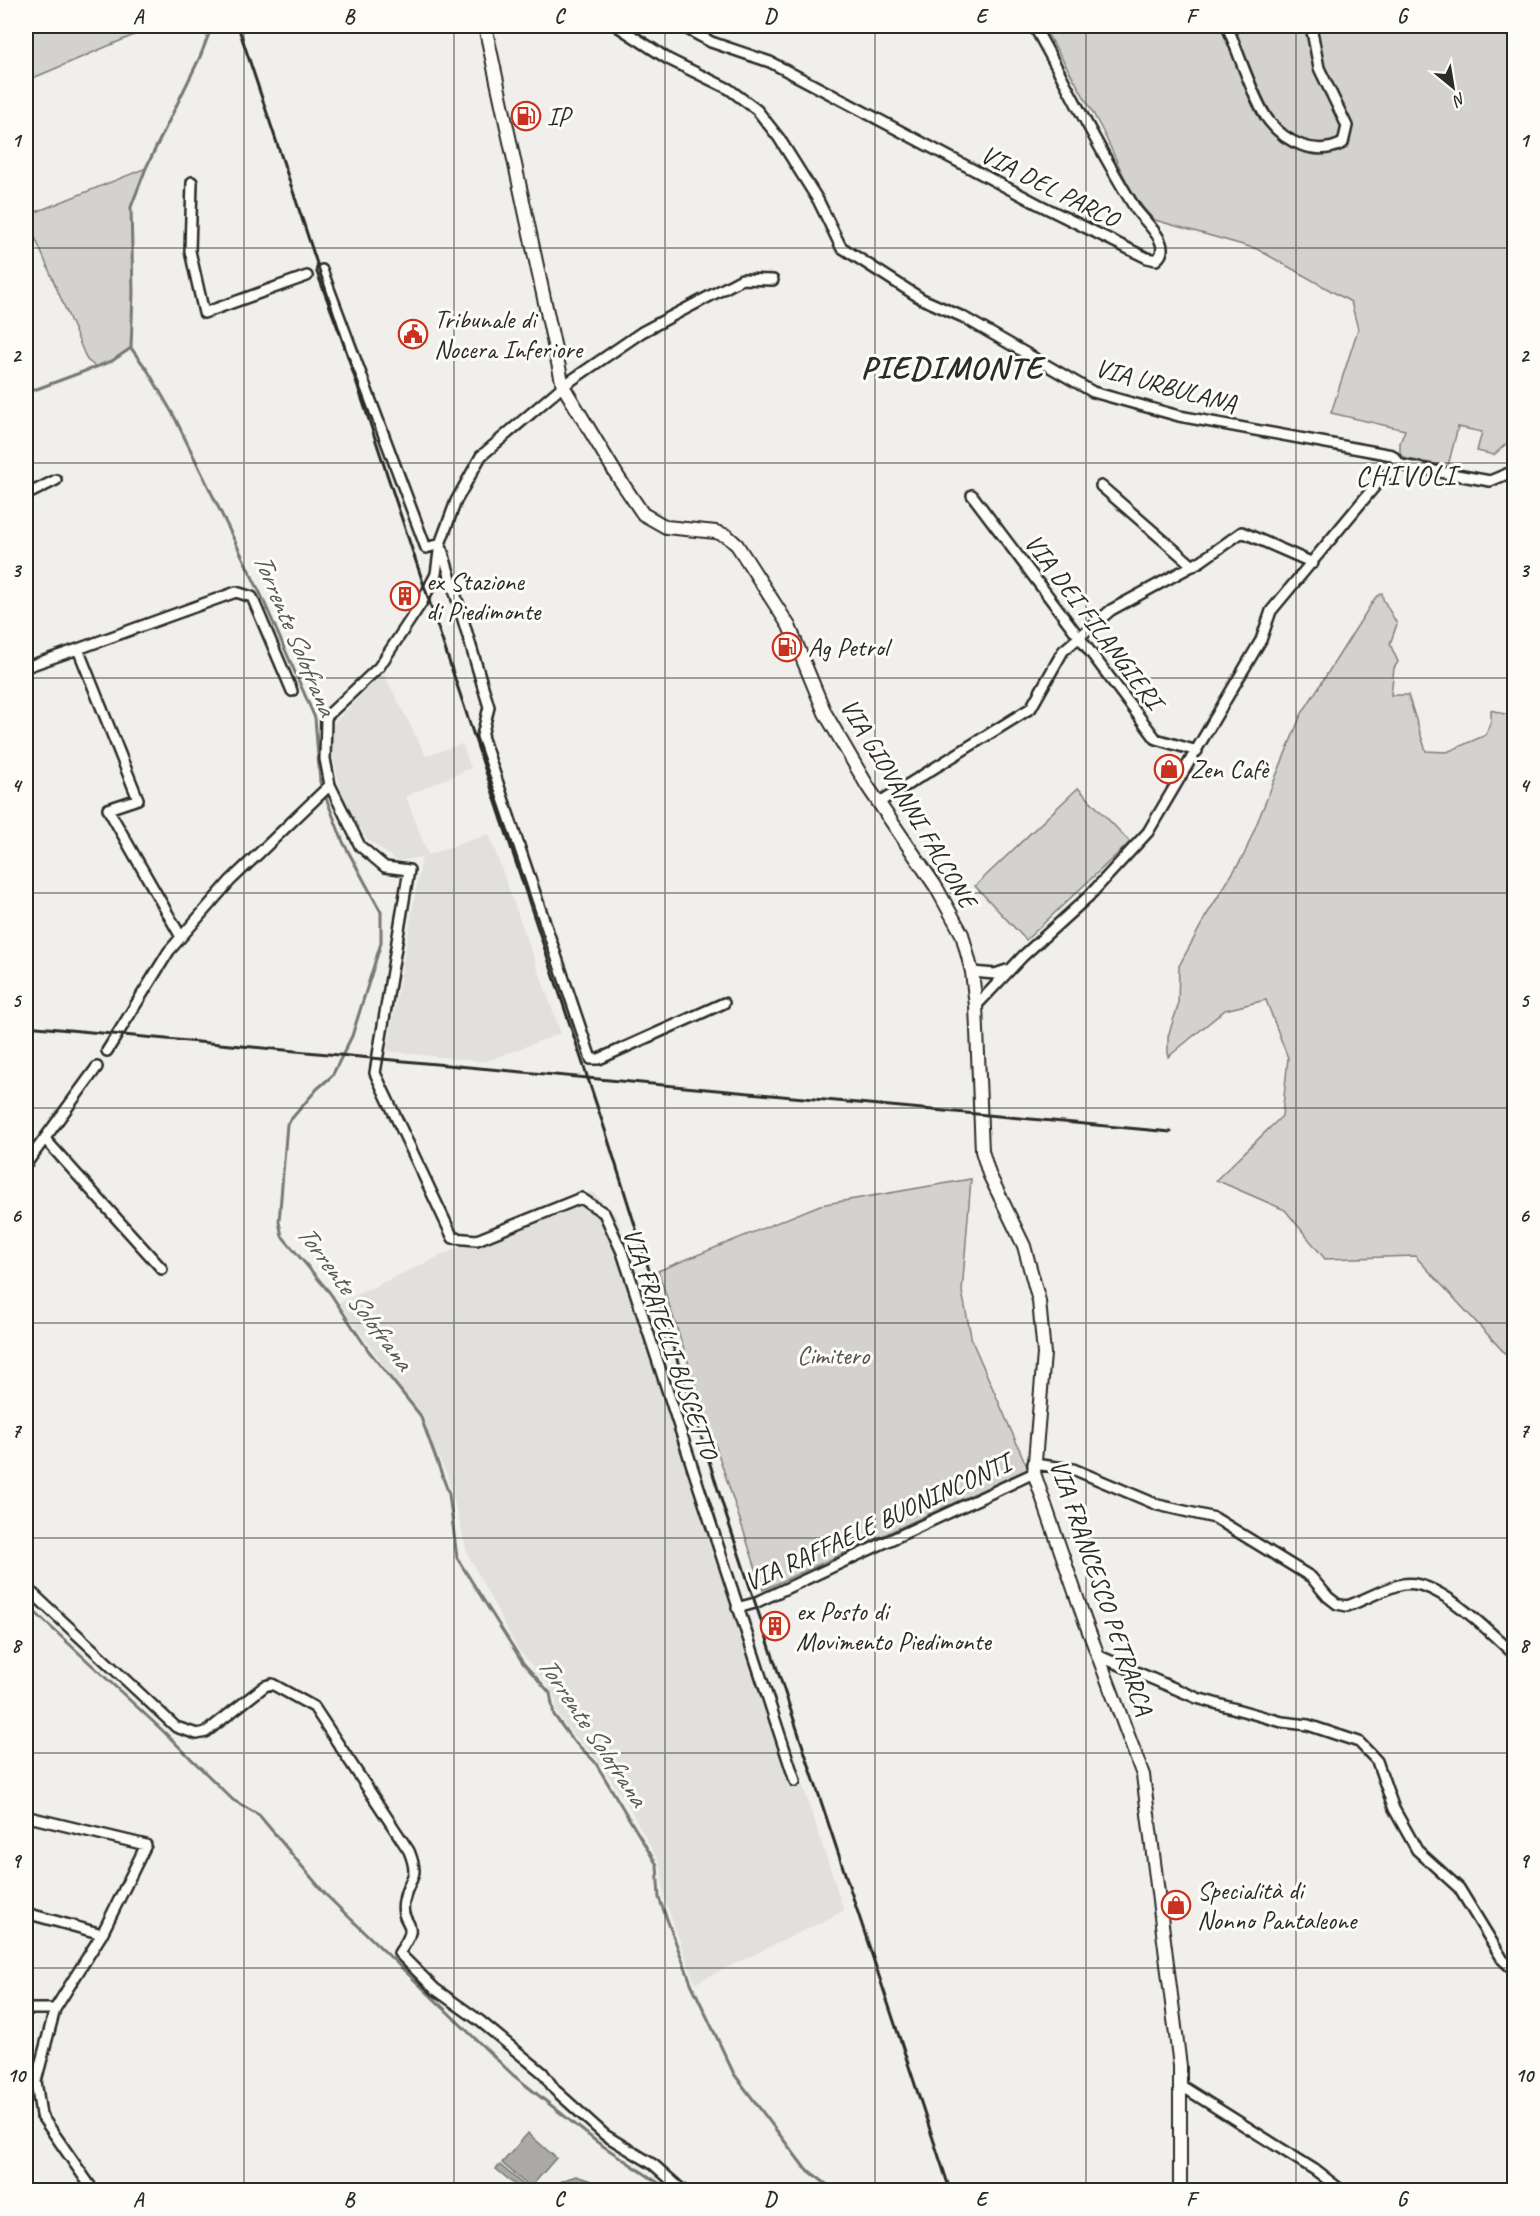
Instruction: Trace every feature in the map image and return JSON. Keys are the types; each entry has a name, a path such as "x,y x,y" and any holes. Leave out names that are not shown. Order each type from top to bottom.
{"main road":[{"name":"VIA GIOVANNI FALCONE","path":"485,26 564,386 618,477 644,514 666,527 716,532 727,536 737,545 789,626 825,713 878,803 946,902 962,934 972,972 976,1006"},
{"name":"VIA FRANCESCO PETRARCA","path":"976,1006 982,1151 989,1174 1024,1246 1041,1310 1044,1354 1034,1468 1143,1775 1166,1949 1180,2085 1180,2190"}],"street":[{"name":"VIA URBULANA","path":"617,26 668,60 729,89 757,110 779,138 818,200 841,247 922,299 963,317 1093,392 1179,416 1392,454 1401,465 1490,481 1515,471"},
{"name":"VIA DEL PARCO","path":"681,26 711,42 770,62 1038,204 1147,258 1156,260 1162,255 1164,247 1161,240 1134,207 1034,26"},
{"path":"1227,26 1268,120 1290,140 1322,150 1343,142 1347,126 1319,68 1311,26"},
{"path":"192,182 190,251 204,313 307,276"},
{"path":"322,270 426,548 440,544 489,707 482,736 591,1059 598,1059 724,1003"},
{"name":"VIA FRATELLI BUSCETTO","path":"773,280 742,279 642,332 564,386 481,456 456,501 440,544 436,574 422,602 379,667 327,717 324,790 360,846 385,867 409,870 375,1073 453,1238 477,1240 581,1198 604,1213 622,1252 795,1781"},
{"path":"976,1006 1009,969 1089,896 1148,832 1261,640 1271,611 1380,480 1401,465"},
{"path":"26,495 56,480"},
{"path":"1101,486 1193,566"},
{"name":"VIA DEI FILANGIERI","path":"972,495 1156,739 1197,751"},
{"path":"878,803 1031,708 1063,651 1077,636 1111,610 1193,566 1242,532 1313,563"},
{"path":"26,667 236,592 252,597 292,691"},
{"path":"78,649 138,799 108,809 181,937"},
{"path":"107,1051 169,951 230,881 324,790"},
{"path":"972,972 995,974 1009,969"},
{"path":"26,1164 97,1067"},
{"path":"45,1139 162,1269"},
{"path":"1034,1468 1072,1469 1158,1505 1215,1518 1311,1577 1337,1604 1347,1606 1405,1583 1420,1585 1449,1598 1515,1653"},
{"name":"VIA RAFFAELE BUONINCONTI","path":"737,1608 755,1603 1034,1468"},
{"path":"26,1587 177,1727 197,1734 206,1732 265,1686 272,1684 314,1707 409,1851 415,1864 415,1876 404,1899 404,1912 412,1926 411,1933 399,1953 435,1989 480,2021 543,2073 555,2090 605,2135 654,2165 682,2190"},
{"path":"1099,1656 1197,1698 1282,1722 1308,1725 1359,1742 1377,1761 1394,1809 1417,1850 1459,1888 1503,1960 1515,1970"},
{"path":"26,1819 33,1818 146,1845 102,1934 56,2008 36,2081 41,2115 93,2190"},
{"path":"26,1913 102,1934"},
{"path":"26,2009 56,2008"},
{"path":"1180,2085 1315,2170 1341,2190"}],"shaded area":[{"path":"383,672 426,756 462,744 471,768 406,796 428,855 489,834 561,1033 485,1062 387,1051 422,857 397,861 366,838 342,796 331,749 334,723"},
{"path":"593,1192 617,1217 844,1911 695,1983 664,1898 661,1866 628,1805 597,1759 566,1727 556,1711 556,1701 549,1686 517,1648 468,1555 447,1475 418,1414 339,1303 563,1199"},
{"path":"528,2133 556,2158 530,2188 502,2163"},
{"path":"500,2165 529,2190 521,2190 496,2169"},
{"path":"576,2176 591,2181 598,2190 554,2190 561,2181"}],"green space":[{"path":"26,26 155,26 26,81"},
{"path":"1043,26 1514,26 1514,449 1507,443 1494,455 1477,451 1482,432 1458,427 1448,466 1407,459 1400,454 1400,443 1405,430 1331,413 1358,329 1351,302 1257,249 1155,220 1137,200 1130,188 1100,126"},
{"path":"146,168 131,207 133,292 131,348 112,361 96,367 87,360 26,216"},
{"path":"1382,593 1397,624 1390,644 1398,662 1394,668 1391,695 1408,695 1426,751 1447,752 1486,735 1491,721 1491,710 1508,715 1514,722 1514,1363 1415,1256 1325,1259 1285,1210 1216,1180 1282,1116 1288,1058 1266,1000 1225,1010 1168,1057 1168,1036 1178,1006 1179,966 1206,916 1244,855 1301,715 1375,598"},
{"path":"1078,788 1130,842 1026,940 975,886"},
{"name":"Cimitero","path":"971,1179 962,1292 972,1341 1028,1469 763,1590 658,1271 820,1205"}],"waterway":[{"name":"Torrente Solofrana","path":"26,393 112,361 131,348 133,292 131,207 146,168 200,57 212,26"},
{"name":"Torrente Solofrana","path":"131,348 148,371 174,416 262,597 315,718 320,782 343,842 381,912 381,943 352,1036 332,1076 317,1089 287,1124 279,1222 282,1236 330,1293 368,1350 420,1415 449,1494 457,1558 523,1663 550,1693 554,1715 571,1738 595,1762 657,1865 659,1898 691,1983 734,2074 804,2167 834,2190"},
{"name":"Torrente Solofrana","path":"26,1604 162,1730 233,1800 259,1815 326,1895 513,2075 597,2142 669,2190"}],"railway":[{"path":"238,26 605,1130 726,1515 950,2190"},
{"path":"26,1026 1171,1132"}],"place":[{"name":"IP","path":"526,116"},
{"name":"Tribunale di Nocera Inferiore","path":"413,334"},
{"name":"ex Stazione di Piedimonte","path":"405,596"},
{"name":"Ag Petrol","path":"787,647"},
{"name":"Zen Cafè","path":"1169,769"},
{"name":"ex Posto di Movimento Piedimonte","path":"775,1626"},
{"name":"Specialità di Nonno Pantaleone","path":"1176,1905"}],"district":[{"name":"PIEDIMONTE","path":"952,367"},
{"name":"CHIVOLI","path":"1406,475"}]}
